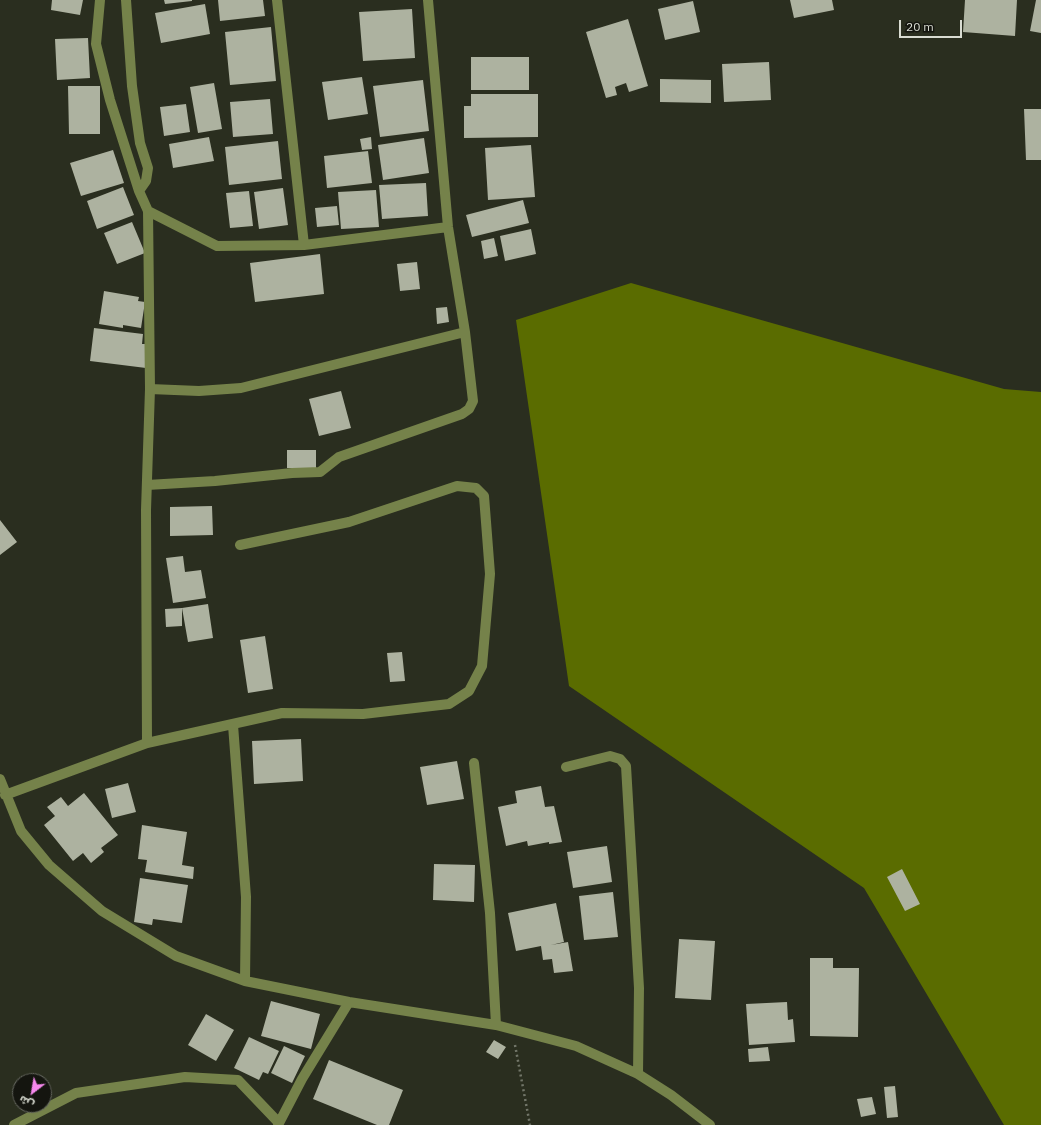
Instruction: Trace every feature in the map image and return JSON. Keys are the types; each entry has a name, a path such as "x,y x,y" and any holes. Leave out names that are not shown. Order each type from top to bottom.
{"street":[{"path":"100,0 96,44 110,100 139,191 148,211 150,389 147,485 147,742"},
{"path":"126,0 132,86 140,143 148,168 146,181 139,191"},
{"path":"277,0 304,245"},
{"path":"147,485 320,472 339,457 462,414 469,409 473,401 465,332 448,227 428,0"},
{"path":"148,211 217,246 304,245 448,227"},
{"path":"150,389 199,391 241,388 465,332"},
{"path":"5,795 147,742 233,725 282,713 363,714 449,704 469,691 482,666 490,574 484,496 476,488 457,486 349,522 240,545"},
{"path":"233,725 246,897 245,981"},
{"path":"566,767 610,756 620,759 626,766 639,988 638,1074"},
{"path":"474,763 490,913 496,1025"},
{"path":"0,779 5,795 21,831 48,865 102,911 176,956 245,981 349,1002 496,1025 576,1046 638,1074 672,1095 710,1125"},
{"path":"14,1125 76,1093 185,1077 238,1080 279,1124 302,1079 349,1002"}],"path":[{"path":"510,1029 530,1125"}],"green space":[{"path":"631,283 1004,389 1041,392 1041,1125 1004,1125 864,888 569,686 516,320"}],"building":[{"path":"52,0 83,0 80,15 51,10"},
{"path":"164,0 192,0 192,1 165,4"},
{"path":"218,0 263,0 265,16 220,21"},
{"path":"790,0 832,0 834,10 794,18"},
{"path":"965,0 1017,0 1015,36 963,32"},
{"path":"1036,0 1041,0 1041,33 1030,31"},
{"path":"693,1 700,32 665,40 658,9"},
{"path":"205,4 210,34 161,43 155,13"},
{"path":"412,9 415,58 363,61 359,12"},
{"path":"628,19 648,86 629,92 626,83 615,87 617,95 606,98 586,32"},
{"path":"271,27 276,81 230,85 225,32"},
{"path":"88,38 90,78 57,80 55,39"},
{"path":"471,57 529,57 529,90 471,90"},
{"path":"769,62 771,100 724,102 722,64"},
{"path":"362,77 368,114 328,120 322,82"},
{"path":"660,79 711,80 711,103 660,102"},
{"path":"423,80 429,131 380,137 373,86"},
{"path":"214,83 222,129 198,133 190,87"},
{"path":"68,86 100,86 100,134 69,134"},
{"path":"471,94 538,94 538,137 464,138 464,106 471,106"},
{"path":"270,99 273,134 233,137 230,102"},
{"path":"186,104 190,132 164,136 160,107"},
{"path":"1024,109 1041,109 1041,160 1026,160"},
{"path":"209,137 214,161 173,168 169,144"},
{"path":"371,137 372,149 362,150 360,139"},
{"path":"424,138 429,173 383,180 378,145"},
{"path":"278,141 282,179 229,185 225,147"},
{"path":"531,145 535,197 488,200 485,148"},
{"path":"113,150 124,183 81,196 70,163"},
{"path":"368,151 372,183 327,188 324,156"},
{"path":"426,183 428,216 382,219 379,185"},
{"path":"123,187 134,215 97,229 87,201"},
{"path":"283,188 288,225 259,229 254,192"},
{"path":"376,190 379,227 341,229 338,192"},
{"path":"249,191 253,226 230,228 226,193"},
{"path":"523,200 529,223 472,237 466,215"},
{"path":"337,206 339,225 317,227 315,208"},
{"path":"132,222 145,253 117,264 104,233"},
{"path":"531,229 536,254 505,261 500,236"},
{"path":"494,238 498,256 484,259 481,241"},
{"path":"320,254 324,294 255,302 250,263"},
{"path":"417,262 420,289 400,291 397,264"},
{"path":"104,291 139,297 138,301 145,302 141,328 123,325 123,328 99,324"},
{"path":"447,307 449,322 437,324 436,308"},
{"path":"94,328 143,334 142,344 149,344 146,368 90,361"},
{"path":"341,391 351,428 319,436 309,399"},
{"path":"287,450 316,450 316,468 287,468"},
{"path":"212,506 213,535 170,536 170,507"},
{"path":"0,520 17,542 0,555"},
{"path":"183,556 185,572 201,570 206,598 173,603 166,558"},
{"path":"208,604 213,638 188,642 182,608"},
{"path":"182,608 182,626 166,627 165,609"},
{"path":"265,636 273,689 248,693 240,640"},
{"path":"402,652 405,681 390,682 387,653"},
{"path":"301,739 303,781 254,784 252,741"},
{"path":"457,761 464,799 427,805 420,767"},
{"path":"128,783 136,812 112,818 105,789"},
{"path":"541,786 545,807 554,806 562,842 549,844 549,842 528,846 527,841 506,846 498,807 517,803 515,791"},
{"path":"84,793 118,835 101,848 104,852 91,863 83,853 73,861 44,825 55,816 47,807 61,797 68,806"},
{"path":"142,825 187,832 182,865 194,867 193,879 145,872 147,860 138,859"},
{"path":"607,846 612,882 573,888 567,852"},
{"path":"434,864 475,865 474,902 433,900"},
{"path":"902,869 920,904 905,911 887,877"},
{"path":"140,878 188,885 182,923 153,919 152,925 134,922"},
{"path":"613,892 618,937 584,940 579,896"},
{"path":"556,903 564,942 551,945 568,942 573,971 554,973 552,959 543,960 541,946 516,951 508,913"},
{"path":"679,939 715,941 711,1000 675,998"},
{"path":"810,958 833,958 833,968 859,968 858,1037 810,1036"},
{"path":"271,1001 320,1014 311,1049 261,1036"},
{"path":"787,1002 788,1020 793,1019 795,1042 749,1045 746,1004"},
{"path":"206,1014 234,1030 216,1061 188,1045"},
{"path":"249,1037 279,1051 268,1074 263,1072 259,1080 234,1068"},
{"path":"494,1040 506,1047 498,1059 486,1052"},
{"path":"284,1046 305,1056 292,1083 271,1073"},
{"path":"768,1047 770,1061 749,1062 748,1049"},
{"path":"329,1060 403,1090 389,1125 377,1125 313,1099"},
{"path":"895,1086 898,1117 887,1118 884,1087"},
{"path":"872,1097 876,1114 861,1117 857,1099"}]}
